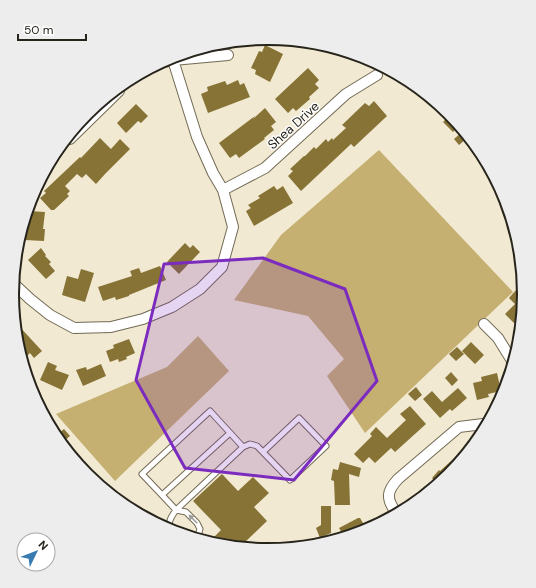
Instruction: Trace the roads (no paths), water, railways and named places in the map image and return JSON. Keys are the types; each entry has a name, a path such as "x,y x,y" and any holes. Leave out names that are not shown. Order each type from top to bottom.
{"street":[{"path":"187,59 228,55"},
{"path":"19,289 50,315 74,328 111,327 143,319 172,307 200,289 222,267 233,227 223,190 213,173 197,137 172,65"},
{"name":"Shea Drive","path":"223,190 265,168 346,94 377,75"},
{"path":"484,324 498,338 509,356"},
{"path":"394,509 388,494 392,485 398,479 459,427 480,424"}],"lane":[{"path":"199,533 200,528 197,523 186,512 176,510 142,474 210,411 243,447"},
{"path":"170,522 176,510 243,447 250,444 257,446 290,480 326,446 299,418 263,452"},
{"path":"162,495 230,433"}]}
